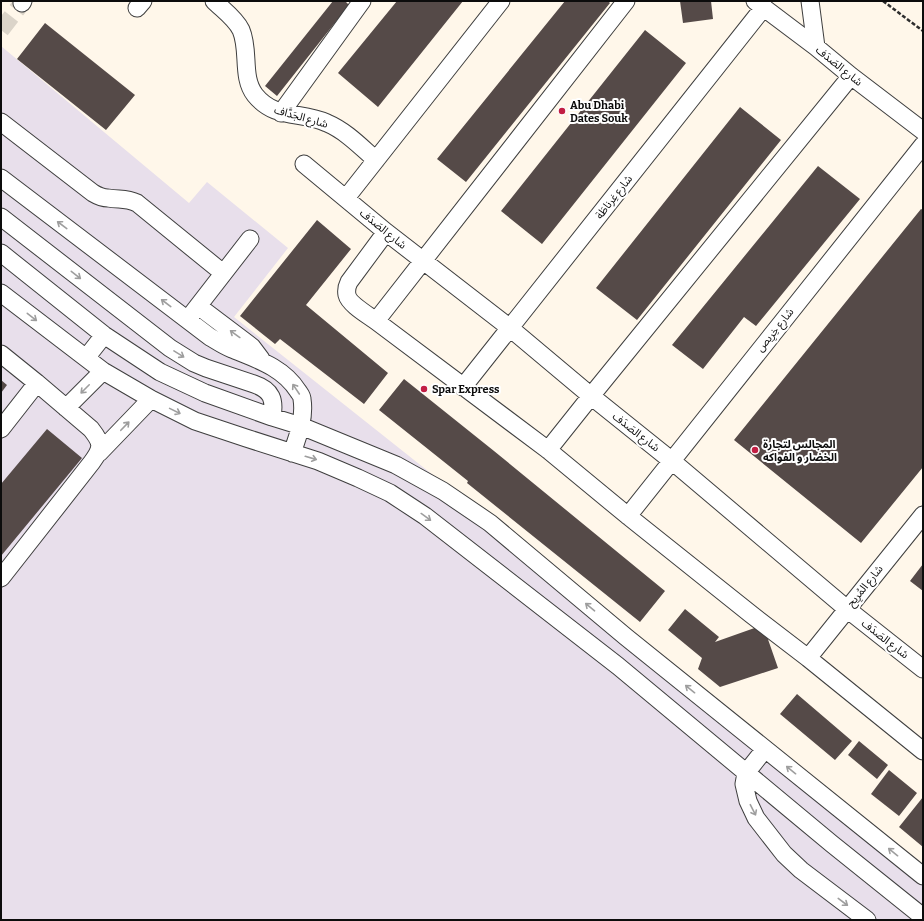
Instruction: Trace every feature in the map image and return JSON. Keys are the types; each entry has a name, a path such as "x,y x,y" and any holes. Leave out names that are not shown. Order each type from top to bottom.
{"street":[{"name":"شارع الجَدَّاف","path":"214,1 234,20 240,28 246,48 248,81 250,88 262,102 271,109 281,113 317,119 327,123 344,133 376,160"},
{"path":"281,113 362,1"},
{"path":"346,198 501,1"},
{"path":"376,321 626,1"},
{"path":"810,1 816,47"},
{"name":"شارع الصَدَف","path":"760,4 923,131"},
{"name":"شارع غِرناطَة","path":"463,387 760,4"},
{"path":"548,450 851,76"},
{"path":"1,122 93,193 107,198 130,200 137,203 223,273"},
{"name":"شارع خِرِيص","path":"628,516 923,145"},
{"name":"شارع الصَدَف","path":"304,164 386,232 510,328 672,461 847,609 923,669"},
{"path":"1,178 193,313 243,340 252,347 262,361 275,368 286,377 294,385 302,398 301,426 292,453"},
{"path":"1,216 181,356 206,368 261,386 270,395 273,402 272,418"},
{"path":"386,232 349,282 346,289 347,296 351,302 548,450 628,516 923,751"},
{"path":"193,313 250,240"},
{"path":"1,253 104,335 160,372 205,393 272,418 301,426 396,465 443,491 490,523 626,637 923,876"},
{"path":"1,293 103,371 151,400 195,421 318,460 390,492 425,516 618,666 832,844 923,917"},
{"path":"86,358 104,335"},
{"path":"1,354 91,429 97,437 100,445 99,453"},
{"path":"66,408 103,371"},
{"path":"1,429 37,383"},
{"path":"1,578 99,453 151,400"},
{"name":"شارع المُرِيح","path":"808,658 923,515"},
{"path":"765,749 746,773 744,784 748,801 756,818 784,854 801,870 867,920"}],"path":[{"path":"882,1 923,30"}],"shaded area":[{"path":"1,46 189,203 207,182 288,248 234,317 923,864 923,920 1,920"}],"building":[{"path":"333,1 345,1 349,5 277,96 265,86"},
{"path":"397,1 463,1 378,107 338,73"},
{"path":"565,1 608,1 610,3 466,182 437,159"},
{"path":"680,1 711,1 713,19 683,23"},
{"path":"45,23 135,95 106,130 17,59"},
{"path":"645,30 686,63 542,244 501,211"},
{"path":"740,107 781,140 637,320 596,288"},
{"path":"818,166 860,199 756,326 744,317 703,369 672,345"},
{"path":"921,209 923,210 923,467 861,543 734,440"},
{"path":"317,220 351,249 306,305 388,373 364,404 280,339 275,344 240,316"},
{"path":"404,379 665,591 640,622 379,410"},
{"path":"1,380 7,385 1,393"},
{"path":"47,429 82,458 1,556 1,484"},
{"path":"923,564 923,591 910,581"},
{"path":"685,609 719,637 715,642 763,625 778,668 720,687 698,669 702,658 668,630"},
{"path":"797,694 852,741 835,760 780,714"},
{"path":"859,741 888,765 877,779 848,755"},
{"path":"889,770 917,793 899,816 871,794"},
{"path":"923,797 923,847 899,827"}],"tunnel":[{"path":"1,30 22,3"}],"place":[{"name":"Abu Dhabi Dates Souk","path":"562,111"},
{"name":"Spar Express","path":"424,389"},
{"name":"المجالس لتجارة الخضار و الفواكه","path":"755,450"}]}
